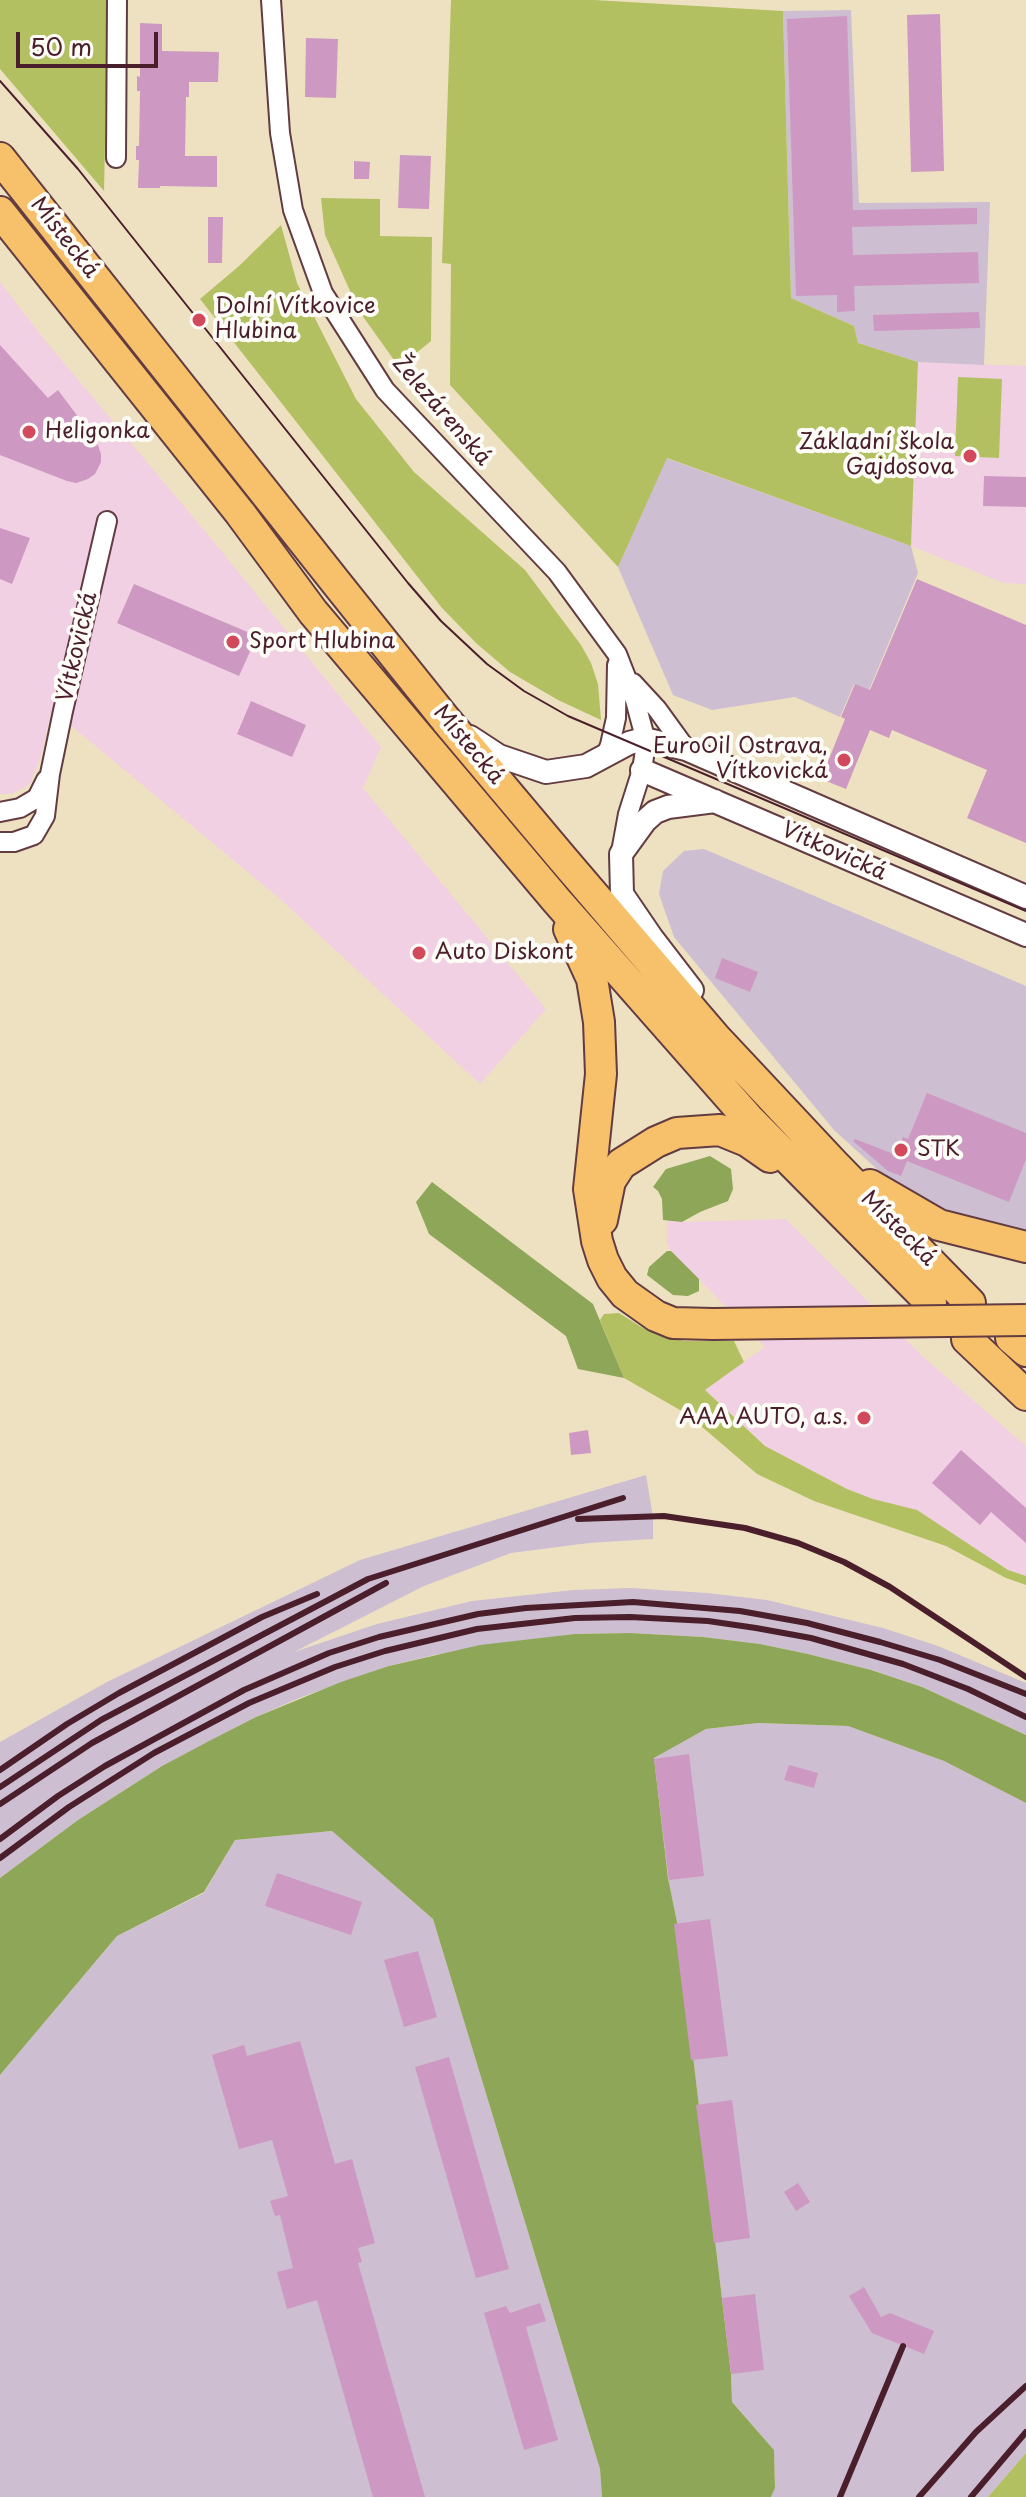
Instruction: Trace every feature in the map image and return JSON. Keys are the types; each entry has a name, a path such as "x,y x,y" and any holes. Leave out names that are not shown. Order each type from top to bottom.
{"highway":[{"name":"Místecká","path":"0,158 446,720 715,1037 970,1303"},
{"name":"Místecká","path":"0,212 240,513 313,612 557,901 748,1118 931,1303"},
{"path":"557,901 592,979 599,1022 601,1074 589,1189 597,1241 612,1278 625,1294 640,1307 673,1323 1021,1336"},
{"path":"597,1241 610,1181 621,1164 677,1133 720,1130 747,1141 818,1190"},
{"path":"834,1164 939,1225 1026,1247"},
{"path":"967,1339 1026,1395"}],"street":[{"path":"116,158 117,0"},
{"name":"Železárenská","path":"271,0 280,133 293,210 323,293 385,390 557,572 617,654 635,700 644,739 642,770 628,814 621,854"},
{"name":"Vítkovická","path":"0,842 14,842 34,835 45,816 50,774 107,521"},
{"path":"606,755 616,718 617,654"},
{"path":"625,675 657,709 686,749"},
{"path":"446,720 499,756 546,772 586,766 629,743 644,739"},
{"name":"Vítkovická","path":"644,739 686,749 1026,897"},
{"name":"Vítkovická","path":"642,770 1026,935"},
{"name":"Vítkovická","path":"0,812 20,808 37,798 50,774"},
{"path":"715,1037 703,1003 622,894 621,854 655,812 668,807 718,801"}],"shaded area":[{"path":"851,10 859,203 990,202 984,365 918,362 858,343 854,326 791,298 783,11"},
{"path":"0,282 381,747 363,788 546,1009 480,1084 279,898 52,710 40,759 30,784 12,794 0,794"},
{"name":"Základní škola Gajdošova","path":"918,362 1026,366 1026,584 1004,583 911,546"},
{"path":"666,458 911,546 918,573 869,690 854,684 840,717 795,697 712,710 673,695 618,567"},
{"path":"704,849 1026,986 1026,1237 931,1209 890,1181 834,1130 674,937 659,894 663,871 684,851"},
{"name":"AAA AUTO, a.s.","path":"786,1219 921,1355 1026,1446 1026,1576 1008,1570 765,1446 705,1390 765,1347 671,1251 667,1244 667,1220"},
{"path":"646,1475 653,1539 511,1553 424,1586 294,1652 377,1624 472,1601 573,1590 630,1588 707,1593 767,1600 883,1628 938,1646 1026,1683 1026,1735 922,1687 808,1654 703,1637 575,1634 434,1655 389,1666 299,1698 162,1766 78,1820 0,1878 0,1742 107,1682 360,1560"},
{"path":"758,1723 848,1726 944,1761 1026,1803 1026,2453 988,2497 771,2497 775,2488 774,2450 732,2402 677,1922 668,1878 654,1758 706,1729"},
{"path":"332,1831 433,1919 600,2469 602,2497 0,2497 0,2075 117,1936 204,1893 235,1840"}],"green space":[{"path":"0,0 108,0 104,191 0,69"},
{"path":"451,0 594,0 783,11 791,298 854,326 858,343 918,362 911,546 667,458 618,567 450,385 451,264 442,263"},
{"path":"321,198 380,199 380,236 432,237 431,341 399,367 359,311 325,235"},
{"path":"281,225 297,283 356,399 414,472 525,570 591,663 598,684 601,720 510,672 442,608 200,299"},
{"path":"958,377 1002,379 999,458 955,456"},
{"path":"710,1156 731,1169 733,1189 728,1201 682,1222 663,1220 662,1199 653,1187 666,1169"},
{"path":"432,1182 593,1304 624,1378 578,1369 566,1336 429,1234 416,1202"},
{"path":"671,1251 699,1279 699,1291 688,1296 673,1295 647,1275 649,1267"},
{"path":"619,1313 643,1328 684,1341 734,1341 744,1362 705,1390 765,1446 847,1489 917,1510 1008,1570 1026,1576 1026,1585 1006,1578 946,1546 814,1501 757,1474 687,1414 624,1378 600,1320 604,1314"},
{"path":"630,1633 760,1644 871,1670 922,1687 1026,1735 1026,1803 944,1761 848,1726 758,1723 706,1729 654,1758 668,1878 677,1922 732,2402 774,2450 775,2488 771,2497 602,2497 600,2469 433,1919 332,1831 235,1840 204,1892 117,1936 0,2075 0,1878 78,1820 162,1766 211,1740 256,1717 341,1682 389,1666 480,1645 575,1634"},
{"path":"1026,2453 1026,2497 988,2497 994,2490"}],"building":[{"path":"940,14 944,171 911,172 907,15"},
{"path":"847,16 853,210 977,208 977,224 852,227 853,255 978,252 979,283 854,286 855,311 837,312 837,295 796,296 787,19"},
{"path":"140,23 162,24 162,51 219,52 218,82 189,82 185,156 217,156 217,187 138,188 136,146 139,146 140,91 137,91 137,76 140,77"},
{"path":"306,38 338,39 336,98 305,97"},
{"path":"400,155 431,156 429,209 398,208"},
{"path":"354,161 370,162 369,179 354,179"},
{"path":"208,217 223,217 222,263 208,263"},
{"path":"979,312 980,328 874,331 873,315"},
{"path":"0,345 48,398 58,390 97,442 101,462 95,474 88,479 76,483 67,481 0,455"},
{"path":"984,476 1026,477 1026,507 983,506"},
{"path":"0,528 30,538 12,584 0,579"},
{"path":"917,579 1026,625 1026,843 967,818 987,770 892,730 889,738 870,730 846,789 821,779 855,684 870,690"},
{"path":"134,584 257,636 239,676 117,623"},
{"path":"251,701 306,725 292,757 237,734"},
{"path":"722,958 758,972 750,992 715,978"},
{"path":"927,1093 1026,1133 1026,1159 1009,1202 907,1161 901,1176 888,1171 853,1141 855,1139 896,1155 903,1137 908,1139"},
{"path":"588,1430 591,1453 571,1455 569,1433"},
{"path":"961,1450 1026,1508 1026,1543 991,1512 980,1525 932,1483"},
{"path":"689,1754 704,1876 669,1880 654,1759"},
{"path":"789,1765 818,1773 814,1788 784,1780"},
{"path":"277,1873 362,1902 351,1935 265,1906"},
{"path":"710,1919 728,2056 691,2060 674,1924"},
{"path":"418,1951 437,2017 404,2027 384,1960"},
{"path":"300,2041 335,2164 352,2159 375,2243 358,2248 362,2262 358,2263 425,2497 373,2497 317,2300 287,2309 277,2272 293,2268 280,2215 275,2216 270,2201 288,2196 272,2140 239,2149 212,2055 244,2045 247,2056"},
{"path":"449,2057 509,2269 476,2278 415,2067"},
{"path":"732,2100 750,2238 714,2243 696,2105"},
{"path":"798,2183 810,2202 796,2211 784,2192"},
{"path":"864,2287 881,2317 890,2313 934,2331 924,2354 872,2333 849,2296"},
{"path":"755,2294 764,2370 731,2374 722,2298"},
{"path":"540,2303 546,2321 526,2327 558,2440 524,2450 484,2313 506,2306 510,2313"}],"tram line":[{"path":"0,81 78,169 408,583 441,621 487,664 524,691 568,716 1026,911"}],"railway":[{"path":"0,1787 101,1720 368,1579 623,1498"},
{"path":"578,1519 664,1516 745,1528 798,1543 844,1562 890,1587 1026,1677"},
{"path":"0,1804 92,1743 386,1583"},
{"path":"0,1770 119,1693 262,1617 317,1594"},
{"path":"0,1839 105,1766 244,1690 329,1653 379,1637 478,1614 633,1602 740,1611 807,1623 880,1642 940,1660 1026,1694"},
{"path":"0,1858 69,1807 154,1753 249,1703 335,1667 385,1651 477,1629 575,1618 630,1617 708,1621 756,1628 811,1638 903,1664 968,1689 1026,1717"},
{"path":"840,2497 903,2346"},
{"path":"919,2497 976,2432 1026,2386"},
{"path":"971,2497 1026,2432"}],"place":[{"name":"Dolní Vítkovice Hlubina","path":"199,320"},
{"name":"Heligonka","path":"29,432"},
{"name":"Základní škola Gajdošova","path":"970,456"},
{"name":"Sport Hlubina","path":"233,642"},
{"name":"EuroOil Ostrava, Vítkovická","path":"844,760"},
{"name":"Auto Diskont","path":"419,953"},
{"name":"STK","path":"901,1150"},
{"name":"AAA AUTO, a.s.","path":"864,1418"}]}
